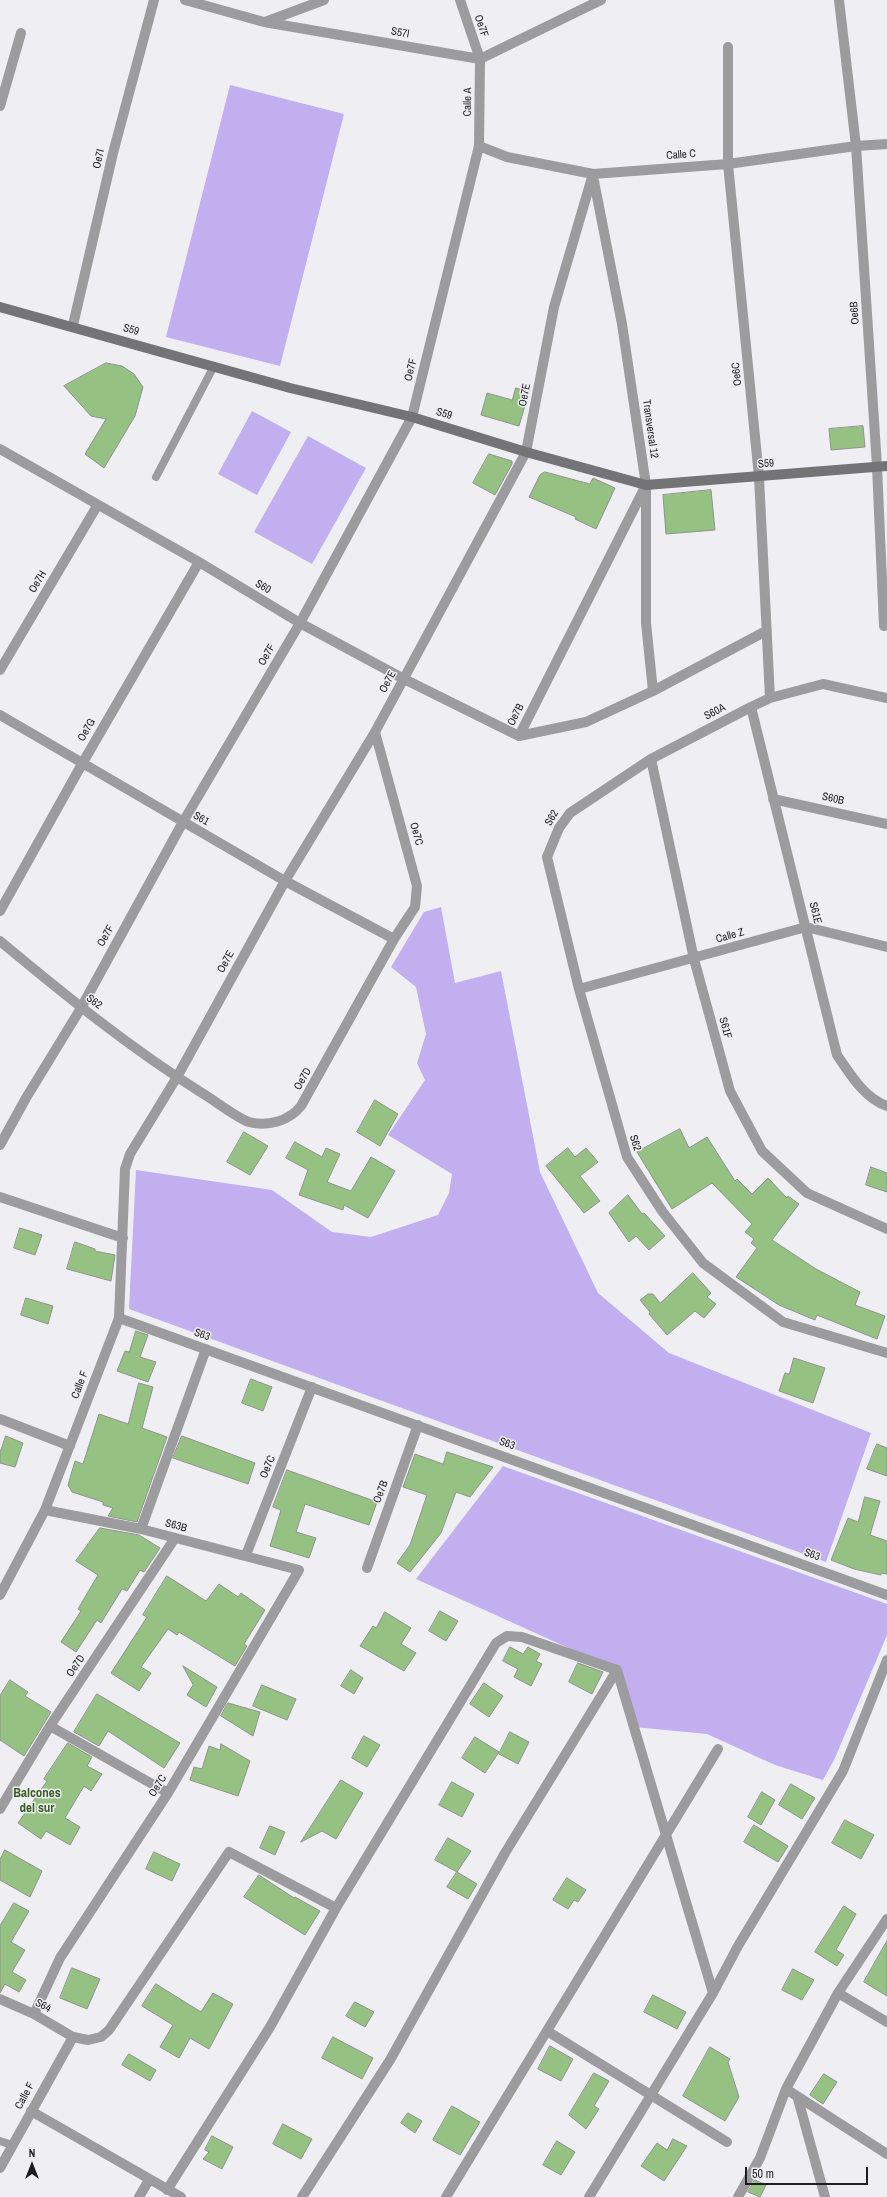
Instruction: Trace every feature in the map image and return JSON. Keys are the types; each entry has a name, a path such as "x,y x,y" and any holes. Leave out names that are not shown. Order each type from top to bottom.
{"street":[{"name":"Oe7I","path":"73,325 113,153 154,0"},
{"name":"S57l","path":"185,0 264,22 480,59"},
{"path":"264,22 324,0"},
{"name":"Oe7F","path":"460,0 480,59"},
{"path":"480,59 601,0"},
{"name":"Oe6B","path":"839,0 856,146 882,466 884,626"},
{"path":"0,106 21,33"},
{"name":"Oe6C","path":"728,47 728,164 759,477 770,698"},
{"name":"Calle A","path":"479,146 480,59"},
{"name":"Calle C","path":"479,146 506,157 593,174 728,164 856,146 887,144"},
{"name":"Oe7F","path":"0,1145 26,1098 81,1008 183,822 300,623 412,417 479,146"},
{"name":"Oe7E","path":"125,1169 130,1154 177,1077 285,881 375,732 526,452 554,307 593,174"},
{"name":"Transversal 12","path":"593,174 622,324 646,485 646,623 654,692"},
{"name":"S59","path":"0,306 73,325 290,388 412,417 526,452 646,485 882,466"},
{"name":"S60","path":"0,449 97,506 199,562 300,623 404,679 519,736"},
{"name":"Oe7B","path":"519,736 646,485"},
{"name":"Oe7H","path":"0,670 97,506"},
{"name":"Oe7G","path":"0,911 82,764 199,562"},
{"name":"Oe7B","path":"519,736 586,722 654,692 766,631"},
{"name":"S60A","path":"570,813 651,759 770,698 823,684 887,698"},
{"name":"S61E","path":"751,707 837,1055 854,1080 879,1104 887,1106"},
{"name":"S61","path":"0,715 285,881 394,939"},
{"name":"Oe7C","path":"375,732 417,886 415,907 394,939"},
{"name":"S61F","path":"651,759 694,959 730,1091 762,1151 807,1193 887,1229"},
{"name":"S60B","path":"773,798 887,824"},
{"name":"S62","path":"570,813 559,828 547,857 579,989 627,1157 662,1211 703,1263 783,1322 887,1353"},
{"name":"Calle Z","path":"579,989 694,959 806,927 887,947"},
{"name":"Oe7D","path":"177,1077 248,1122 274,1123 291,1117 301,1106 394,939"},
{"name":"S62","path":"0,941 81,1008 177,1077"},
{"name":"Calle F","path":"0,1595 45,1510 119,1318 125,1169"},
{"path":"0,1197 123,1238"},
{"name":"S63","path":"119,1318 887,1595"},
{"path":"141,1529 206,1349"},
{"name":"Oe7C","path":"246,1555 312,1387"},
{"path":"0,1419 70,1446"},
{"name":"Oe7B","path":"367,1568 418,1425"},
{"name":"S63B","path":"45,1510 141,1529 300,1570"},
{"name":"Oe7D","path":"0,1809 50,1726 175,1538"},
{"name":"Oe7C","path":"34,2014 60,1958 168,1794 300,1570"},
{"path":"167,2190 270,2027 336,1908 496,1643 506,1636 522,1637 617,1670"},
{"path":"589,2197 713,1993 738,1946 843,1771 887,1660"},
{"path":"617,1670 713,1993"},
{"path":"302,2197 390,2060 505,1853 617,1670"},
{"path":"50,1726 168,1794"},
{"path":"446,2197 666,1837 718,1748"},
{"path":"73,2037 88,2040 101,2037 109,2030 229,1852 336,1908"},
{"path":"738,2197 760,2158 786,2089 838,1993 887,1919"},
{"path":"838,1993 887,2022"},
{"name":"S64","path":"0,1999 34,2014 73,2037"},
{"path":"547,2031 650,2096 727,2142"},
{"name":"Calle F","path":"0,2168 30,2111 73,2037"},
{"path":"786,2089 887,2154"},
{"path":"798,2098 824,2197"},
{"path":"30,2111 181,2197"},
{"path":"139,2197 149,2180"}],"lane":[{"path":"156,477 214,366"},
{"path":"0,2141 12,2145"}],"shaded area":[{"path":"230,85 344,114 280,366 166,337"},
{"path":"252,411 291,432 257,495 218,474"},
{"path":"308,436 366,468 312,564 254,532"},
{"path":"441,907 455,983 501,971 540,1172 598,1293 669,1353 871,1433 826,1562 129,1309 136,1170 272,1190 332,1232 371,1237 438,1215 449,1193 452,1174 388,1135 425,1080 417,1063 426,1034 416,987 391,967 424,912"},
{"path":"503,1466 887,1604 887,1635 835,1758 823,1780 775,1765 707,1734 634,1727 617,1670 416,1579"}],"building":[{"path":"106,363 122,366 134,374 143,387 135,416 104,468 85,454 106,419 91,416 64,386"},
{"path":"516,388 529,392 519,426 481,415 487,393 512,400"},
{"path":"863,426 865,447 831,450 829,429"},
{"path":"489,454 512,461 512,464 495,495 473,483"},
{"path":"545,472 590,484 593,478 615,488 596,529 575,519 576,517 529,497 540,475"},
{"path":"711,490 715,530 666,534 663,495"},
{"path":"375,1100 398,1114 380,1146 357,1132"},
{"path":"680,1129 689,1148 707,1137 735,1181 737,1179 752,1194 768,1178 787,1198 788,1196 799,1204 772,1240 816,1269 860,1292 855,1305 885,1316 877,1339 817,1315 815,1320 779,1305 736,1277 757,1248 751,1243 754,1239 745,1232 752,1224 712,1183 672,1209 637,1152"},
{"path":"244,1132 268,1146 250,1175 227,1162"},
{"path":"295,1142 322,1157 326,1148 340,1154 327,1182 351,1191 371,1157 395,1171 368,1218 344,1205 343,1210 299,1195 308,1170 286,1158"},
{"path":"568,1148 575,1157 586,1148 598,1162 580,1176 600,1201 584,1213 546,1166"},
{"path":"871,1167 887,1173 887,1192 866,1185"},
{"path":"628,1195 642,1214 644,1213 665,1236 649,1250 636,1236 629,1242 609,1213"},
{"path":"20,1228 42,1235 35,1255 14,1248"},
{"path":"75,1242 95,1249 95,1251 115,1255 111,1281 67,1269"},
{"path":"693,1273 711,1293 707,1297 716,1304 704,1318 695,1311 667,1335 649,1314 650,1312 640,1300 648,1294 653,1294 660,1303"},
{"path":"26,1298 53,1306 48,1324 21,1315"},
{"path":"136,1331 148,1335 140,1357 156,1362 148,1382 117,1371 125,1351 129,1352"},
{"path":"794,1358 825,1368 813,1403 779,1391 785,1373 789,1374"},
{"path":"251,1379 272,1387 263,1411 242,1403"},
{"path":"139,1383 153,1387 142,1428 167,1437 137,1522 108,1516 113,1508 103,1505 103,1502 72,1492 68,1485 75,1461 83,1464 99,1414 128,1424"},
{"path":"6,1436 23,1443 15,1467 0,1463 0,1453"},
{"path":"182,1436 255,1463 248,1484 173,1458"},
{"path":"877,1444 887,1448 887,1476 867,1469"},
{"path":"447,1452 493,1467 470,1497 456,1492 441,1533 410,1572 397,1563 410,1545 427,1495 403,1487 415,1454 443,1464"},
{"path":"287,1470 377,1502 369,1525 305,1504 296,1532 316,1538 309,1558 270,1546 281,1510 273,1507"},
{"path":"865,1497 880,1501 870,1535 887,1541 887,1574 881,1573 881,1575 854,1569 831,1560 848,1518 858,1522"},
{"path":"100,1528 139,1535 160,1548 144,1572 140,1570 127,1591 122,1589 101,1623 97,1620 76,1652 61,1642 81,1611 78,1609 98,1575 76,1561"},
{"path":"167,1576 206,1601 219,1584 238,1597 241,1593 265,1610 244,1644 247,1646 235,1666 179,1632 177,1635 168,1629 141,1667 151,1673 139,1691 111,1673 147,1617 143,1615"},
{"path":"440,1611 458,1621 446,1641 429,1631"},
{"path":"385,1612 411,1628 401,1644 416,1653 404,1671 360,1646 373,1626 376,1628"},
{"path":"510,1647 523,1654 528,1647 540,1654 536,1661 542,1664 531,1686 514,1677 518,1669 503,1661"},
{"path":"578,1663 603,1672 592,1694 569,1682"},
{"path":"183,1666 217,1687 206,1707 187,1695 193,1685"},
{"path":"351,1670 363,1678 354,1694 341,1686"},
{"path":"10,1680 28,1692 25,1696 51,1712 24,1756 0,1740 0,1696"},
{"path":"484,1683 503,1696 489,1717 470,1704"},
{"path":"262,1685 296,1699 287,1720 253,1706"},
{"path":"97,1694 180,1743 164,1768 108,1731 99,1746 74,1732"},
{"path":"228,1703 260,1712 253,1736 221,1716"},
{"path":"510,1732 529,1742 518,1764 499,1754"},
{"path":"364,1736 380,1745 367,1767 352,1758"},
{"path":"475,1737 499,1752 485,1773 462,1758"},
{"path":"68,1743 92,1757 87,1766 102,1774 91,1791 84,1786 65,1818 80,1827 70,1845 46,1831 41,1839 18,1823 47,1781 44,1779"},
{"path":"221,1744 250,1761 238,1796 190,1780 194,1767 202,1769 209,1746 220,1750"},
{"path":"341,1780 363,1793 336,1839 322,1831 301,1842"},
{"path":"452,1782 474,1794 462,1817 439,1805"},
{"path":"791,1784 815,1798 802,1819 779,1805"},
{"path":"762,1792 775,1800 761,1825 748,1817"},
{"path":"845,1820 874,1835 861,1859 832,1843"},
{"path":"754,1825 788,1846 778,1862 744,1842"},
{"path":"270,1826 285,1832 275,1855 260,1848"},
{"path":"448,1838 471,1851 457,1872 435,1860"},
{"path":"5,1850 42,1871 30,1897 0,1880 0,1860"},
{"path":"154,1852 180,1864 172,1881 146,1869"},
{"path":"457,1872 477,1884 468,1899 447,1887"},
{"path":"259,1875 294,1898 295,1897 320,1911 305,1935 244,1897"},
{"path":"567,1878 586,1890 578,1902 574,1900 568,1909 553,1900"},
{"path":"14,1903 29,1911 11,1942 25,1950 12,1972 26,1980 19,1992 5,1984 0,1993 0,1926"},
{"path":"844,1906 856,1914 836,1950 844,1955 837,1966 815,1952"},
{"path":"887,1941 887,1996 864,1982"},
{"path":"72,1968 100,1979 87,2009 60,1998"},
{"path":"793,1969 814,1980 802,2000 782,1990"},
{"path":"156,1984 201,2012 213,1993 233,2004 209,2049 190,2038 179,2058 160,2047 173,2025 142,2006"},
{"path":"653,1995 686,2012 677,2029 644,2012"},
{"path":"355,2002 374,2012 365,2027 346,2016"},
{"path":"333,2037 373,2058 362,2079 322,2058"},
{"path":"550,2046 573,2059 561,2081 538,2069"},
{"path":"710,2047 730,2059 728,2062 739,2097 725,2121 683,2096"},
{"path":"129,2054 156,2070 150,2081 122,2065"},
{"path":"594,2073 609,2081 594,2106 599,2109 586,2129 569,2115"},
{"path":"824,2074 837,2082 823,2104 810,2095"},
{"path":"452,2106 480,2122 460,2155 433,2140"},
{"path":"408,2113 422,2121 415,2133 401,2123"},
{"path":"283,2124 312,2139 301,2159 273,2144"},
{"path":"212,2136 233,2147 222,2169 203,2159 209,2152 205,2150"},
{"path":"673,2139 687,2146 664,2181 641,2166 657,2143 667,2150"},
{"path":"557,2141 575,2152 561,2175 543,2165"},
{"path":"755,2180 766,2185 760,2197 748,2192"}],"district":[{"name":"Balcones del sur","path":"37,1802"}]}
